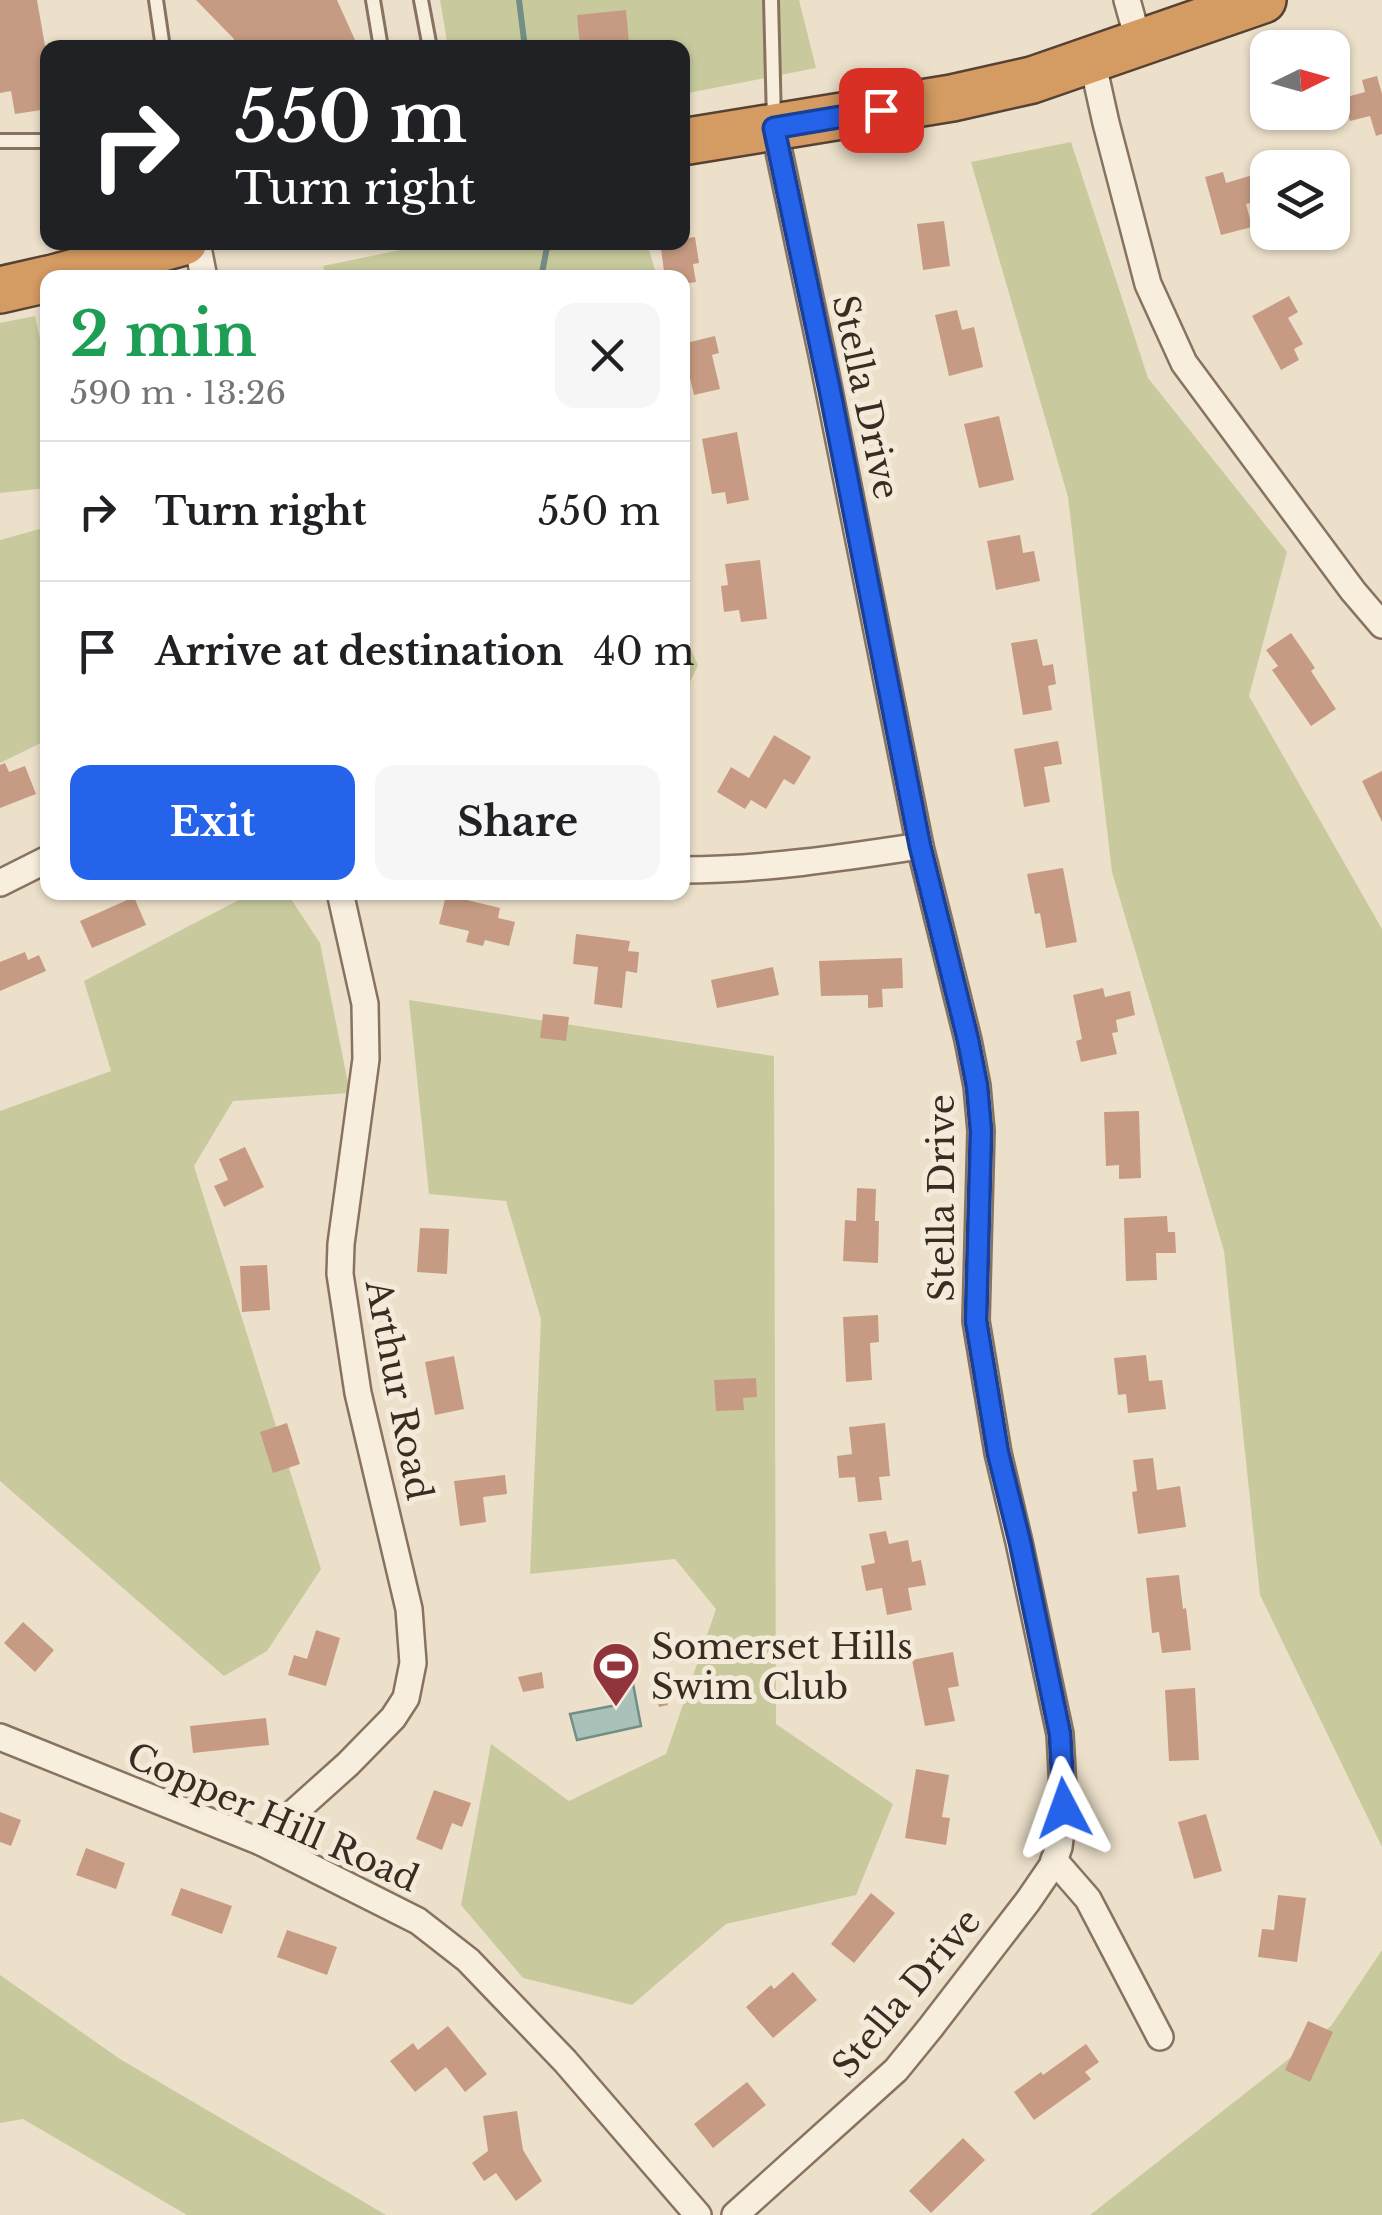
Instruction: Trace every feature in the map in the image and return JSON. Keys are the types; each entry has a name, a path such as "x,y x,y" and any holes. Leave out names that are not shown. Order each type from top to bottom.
{"highway":[{"path":"690,141 952,98 1032,80 1262,0"},
{"path":"78,270 150,250"},
{"path":"0,290 40,280"}],"street":[{"path":"1128,0 1139,43"},
{"path":"1092,60 1148,284 1184,363 1382,626"},
{"name":"Stella Drive","path":"735,2215 896,2070 932,2027 1028,1901 1054,1860 1064,1808 1060,1734 998,1453 976,1321 981,1131 977,1086 920,846 774,128"},
{"path":"177,250 196,270"},
{"path":"690,870 823,861 920,846"},
{"path":"0,883 40,863"},
{"name":"Arthur Road","path":"261,1842 348,1764 392,1718 406,1698 413,1663 409,1609 358,1394 340,1274 366,1059 365,1004 342,900"},
{"name":"Copper Hill Road","path":"0,1737 261,1842 418,1921 468,1960 565,2061 698,2215"},
{"path":"1054,1860 1088,1899 1160,2037"}],"lane":[{"path":"156,0 163,40"},
{"path":"373,0 380,40"},
{"path":"420,0 428,40"},
{"path":"771,0 774,128"},
{"path":"0,141 40,141"}],"green space":[{"path":"440,0 799,0 816,68 690,93 690,40 447,40"},
{"path":"1071,142 1148,378 1287,552 1249,696 1382,929 1382,1847 1260,1595 1224,1251 1112,872 1068,497 971,162"},
{"path":"400,250 649,250 655,270 324,270 323,266"},
{"path":"35,316 40,339 40,489 0,493 0,323"},
{"path":"40,529 40,743 0,763 0,540"},
{"path":"690,647 698,665 690,682"},
{"path":"239,900 292,900 320,943 350,1093 233,1101 194,1166 321,1569 267,1651 224,1676 0,1481 0,1111 111,1071 84,981"},
{"path":"409,1000 774,1056 776,1724 893,1804 856,1895 726,1924 632,2005 523,1978 461,1905 491,1744 569,1801 666,1754 716,1609 675,1559 530,1574 541,1319 506,1201 429,1194"},
{"path":"1382,1950 1382,2215 1090,2215 1331,2026"},
{"path":"0,1975 120,2059 386,2215 187,2215 23,2119 0,2123"}],"water":[{"name":"Somerset Hills Swim Club","path":"631,1673 641,1726 577,1740 570,1714 617,1705 611,1676"}],"building":[{"path":"0,0 37,0 44,40 40,40 40,110 15,114 11,91 0,93"},
{"path":"196,0 337,0 355,40 234,40"},
{"path":"626,10 629,40 579,40 577,15"},
{"path":"1377,76 1382,94 1382,134 1376,136 1370,116 1350,121 1350,96 1365,92 1362,80"},
{"path":"1223,172 1226,183 1250,176 1250,203 1246,204 1250,228 1221,235 1205,177"},
{"path":"944,221 950,266 923,270 917,224"},
{"path":"695,237 699,263 693,264 696,282 690,283 690,270 664,270 661,250 690,250 690,238"},
{"path":"1289,296 1298,312 1288,318 1303,344 1294,349 1299,360 1281,370 1252,316"},
{"path":"957,310 962,330 974,327 983,367 949,376 935,315"},
{"path":"715,336 719,353 712,355 720,389 694,395 690,342"},
{"path":"999,416 1014,480 979,488 964,424"},
{"path":"737,432 749,500 727,504 725,492 712,494 702,439"},
{"path":"1020,535 1023,553 1034,551 1040,581 996,590 987,541"},
{"path":"760,560 767,619 741,622 739,610 724,612 721,586 728,585 725,564"},
{"path":"1291,633 1336,709 1311,726 1272,670 1278,666 1266,650"},
{"path":"1037,639 1043,666 1053,664 1056,684 1048,686 1052,710 1023,715 1011,643"},
{"path":"774,735 811,757 794,785 784,779 766,809 751,800 745,809 717,792 731,767 749,778"},
{"path":"1058,741 1062,764 1044,767 1050,802 1024,807 1014,749"},
{"path":"5,763 9,772 25,766 36,794 0,808 0,765"},
{"path":"1382,771 1382,822 1362,781"},
{"path":"1063,868 1077,942 1046,948 1027,874"},
{"path":"135,900 146,925 92,948 80,921"},
{"path":"445,900 467,900 500,908 498,918 515,922 509,946 485,940 483,946 466,942 469,931 439,924"},
{"path":"576,934 630,941 628,951 639,952 637,973 626,971 622,1008 594,1004 598,967 573,964"},
{"path":"25,952 28,960 39,955 46,971 0,991 0,962"},
{"path":"902,958 903,988 882,989 883,1007 868,1008 868,995 821,996 819,961"},
{"path":"773,967 779,995 717,1008 711,980"},
{"path":"1103,988 1105,997 1130,991 1135,1015 1116,1020 1118,1032 1112,1033 1117,1054 1081,1062 1076,1041 1082,1039 1073,995"},
{"path":"543,1014 569,1017 566,1041 540,1038"},
{"path":"1139,1111 1141,1178 1119,1179 1119,1165 1106,1166 1104,1112"},
{"path":"245,1147 264,1187 224,1207 214,1186 228,1180 219,1159"},
{"path":"857,1188 876,1189 878,1263 843,1261 845,1220 856,1221"},
{"path":"1167,1216 1168,1232 1175,1232 1176,1253 1156,1253 1157,1280 1126,1281 1124,1218"},
{"path":"420,1228 449,1229 447,1274 417,1272"},
{"path":"267,1265 270,1310 242,1312 240,1266"},
{"path":"878,1315 879,1342 870,1343 872,1380 846,1382 843,1317"},
{"path":"1146,1355 1149,1381 1162,1380 1166,1409 1128,1413 1126,1394 1118,1395 1114,1358"},
{"path":"454,1356 464,1409 435,1415 425,1362"},
{"path":"756,1378 757,1397 743,1398 744,1410 716,1411 714,1380"},
{"path":"287,1423 300,1464 273,1473 260,1432"},
{"path":"885,1423 890,1476 879,1477 882,1500 858,1502 855,1477 839,1478 837,1456 852,1454 849,1427"},
{"path":"1153,1458 1157,1490 1180,1486 1186,1527 1138,1534 1132,1492 1137,1491 1133,1460"},
{"path":"505,1475 507,1494 483,1497 486,1522 460,1526 454,1481"},
{"path":"886,1531 889,1544 908,1540 912,1562 921,1560 926,1585 908,1588 912,1610 887,1615 882,1588 866,1591 861,1566 875,1563 869,1534"},
{"path":"1179,1575 1191,1650 1162,1653 1159,1632 1152,1633 1146,1578"},
{"path":"23,1622 54,1650 35,1672 4,1643"},
{"path":"316,1630 340,1638 326,1686 288,1675 294,1655 307,1659"},
{"path":"953,1652 959,1686 948,1688 955,1721 925,1726 912,1660"},
{"path":"542,1672 544,1688 523,1692 518,1677"},
{"path":"1195,1688 1199,1760 1169,1761 1165,1690"},
{"path":"665,1694 668,1705 659,1707 656,1697"},
{"path":"266,1718 269,1745 193,1753 190,1726"},
{"path":"916,1769 949,1775 942,1817 950,1818 946,1845 905,1838"},
{"path":"434,1790 471,1803 462,1827 452,1823 442,1850 416,1839"},
{"path":"0,1812 21,1820 11,1846 0,1842"},
{"path":"1206,1814 1222,1871 1194,1879 1178,1822"},
{"path":"86,1848 125,1863 116,1889 76,1875"},
{"path":"181,1888 232,1906 222,1934 171,1915"},
{"path":"871,1893 895,1913 854,1963 831,1944"},
{"path":"1278,1895 1306,1898 1297,1962 1258,1957 1262,1929 1274,1930"},
{"path":"287,1930 337,1947 327,1975 277,1957"},
{"path":"793,1972 817,2000 773,2038 746,2007"},
{"path":"1308,2021 1333,2032 1310,2082 1285,2070"},
{"path":"448,2026 487,2074 465,2092 446,2067 415,2092 390,2061 413,2043 418,2050"},
{"path":"1086,2044 1099,2062 1085,2072 1091,2079 1034,2120 1014,2092"},
{"path":"747,2082 766,2105 713,2148 694,2124"},
{"path":"517,2111 523,2150 542,2181 516,2201 496,2173 484,2181 472,2163 488,2151 483,2116"},
{"path":"963,2138 985,2160 931,2213 909,2191"}],"waterway":[{"path":"519,0 524,40"},
{"path":"543,270 546,250"}],"place":[{"name":"Somerset Hills Swim Club","path":"616,1708"}],"route":[{"path":"881,110 774,128 920,846 977,1086 981,1131 976,1321 998,1453 1060,1734 1064,1808"}]}
